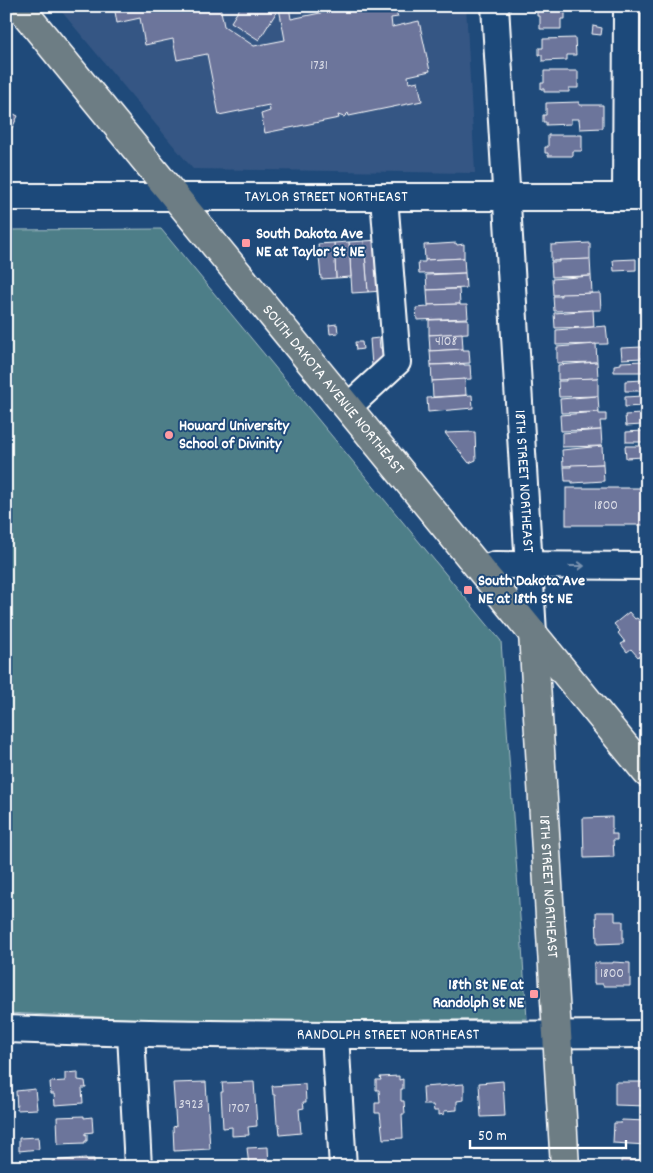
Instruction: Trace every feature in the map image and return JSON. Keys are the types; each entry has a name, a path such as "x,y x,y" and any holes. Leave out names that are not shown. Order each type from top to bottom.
{"main road":[{"name":"SOUTH DAKOTA AVENUE NORTHEAST","path":"20,6 647,773"},
{"name":"18TH STREET NORTHEAST","path":"533,633 565,1167"}],"street":[{"name":"18TH STREET NORTHEAST","path":"495,6 533,633"},
{"path":"631,14 636,197"},
{"name":"TAYLOR STREET NORTHEAST","path":"6,197 636,197"},
{"path":"348,407 397,362 384,197"},
{"path":"481,570 495,565 647,566"},
{"name":"RANDOLPH STREET NORTHEAST","path":"6,1029 131,1034 647,1034"},
{"path":"131,1034 138,1167"},
{"path":"335,1035 343,1167"}],"shaded area":[{"path":"57,6 466,6 475,173 193,169"}],"green space":[{"name":"Howard University School of Divinity","path":"161,229 501,641 527,1019 214,1022 6,1013 6,230"}],"building":[{"path":"114,6 220,6 224,26 254,46 285,40 279,8 259,40 231,22 241,6 289,6 291,19 354,6 392,6 398,17 391,18 392,27 419,21 430,71 408,76 409,83 418,81 422,101 349,116 348,113 344,117 338,115 339,118 265,133 261,114 270,111 269,105 219,115 207,54 177,60 173,39 145,45 140,18 117,23"},
{"path":"540,6 565,6 565,19 561,19 561,29 540,29 540,16 537,16 537,9 540,9"},
{"path":"593,26 602,28 601,35 592,34"},
{"path":"575,38 576,55 567,55 567,60 542,61 542,55 539,55 539,48 543,48 543,39"},
{"path":"544,71 578,71 578,88 569,88 569,92 544,92 544,89 541,89 541,83 544,83"},
{"path":"579,102 579,105 603,105 603,128 580,129 579,119 571,119 571,124 546,125 546,122 543,122 543,115 546,115 546,103"},
{"path":"6,110 18,116 6,140"},
{"path":"635,121 647,121 647,157 635,157"},
{"path":"548,135 582,135 582,151 573,151 573,156 548,156 548,153 545,153 545,147 548,147"},
{"path":"379,240 382,291 368,292 364,241"},
{"path":"364,241 368,292 352,293 349,242"},
{"path":"349,242 351,277 336,278 334,243"},
{"path":"334,243 336,278 321,279 318,244"},
{"path":"456,243 457,245 464,244 464,258 425,260 424,245"},
{"path":"590,243 590,259 551,261 551,245"},
{"path":"464,258 465,273 419,274 418,262"},
{"path":"590,259 591,276 552,277 551,262"},
{"path":"636,259 636,270 614,271 613,260"},
{"path":"465,273 466,288 427,290 426,275"},
{"path":"591,276 592,293 553,295 552,279"},
{"path":"459,289 460,304 428,305 427,290"},
{"path":"600,293 601,310 554,311 553,296"},
{"path":"428,305 467,305 468,318 417,320 416,308 428,307"},
{"path":"593,310 594,327 555,328 554,313"},
{"path":"468,319 468,333 429,335 429,320"},
{"path":"337,324 338,333 330,334 329,325"},
{"path":"606,326 608,344 556,345 556,330"},
{"path":"462,333 463,349 430,351 429,335"},
{"path":"379,338 380,348 385,348 386,365 372,366 370,339"},
{"path":"355,342 362,342 363,349 356,350"},
{"path":"596,344 597,362 557,363 557,347"},
{"path":"642,347 643,358 622,359 621,348"},
{"path":"469,350 470,363 431,365 430,351"},
{"path":"643,361 643,372 614,372 614,365 621,364 621,362"},
{"path":"597,362 598,378 558,380 558,365"},
{"path":"431,365 470,365 471,379 432,381"},
{"path":"598,378 598,396 559,397 558,381"},
{"path":"465,379 466,395 433,397 432,381"},
{"path":"643,380 643,391 625,391 625,381"},
{"path":"472,395 473,408 428,412 427,398"},
{"path":"598,396 599,412 561,413 560,399"},
{"path":"642,396 643,406 625,407 625,397"},
{"path":"599,412 599,414 606,414 606,421 600,421 601,430 561,431 560,415"},
{"path":"642,414 642,425 626,426 625,415"},
{"path":"601,430 602,446 562,447 562,433"},
{"path":"643,431 643,442 626,442 626,432"},
{"path":"475,432 476,460 469,463 445,433"},
{"path":"602,446 603,464 563,466 562,450"},
{"path":"625,446 644,446 644,457 626,458"},
{"path":"603,464 604,481 572,483 572,481 565,481 564,467"},
{"path":"566,488 646,488 646,525 566,525"},
{"path":"629,612 647,630 647,649 638,657 631,649 627,652 621,644 625,642 614,624"},
{"path":"612,817 612,834 617,834 617,840 613,840 614,857 584,858 583,818"},
{"path":"596,912 615,912 615,921 623,921 623,943 597,944"},
{"path":"594,963 630,963 630,986 594,984"},
{"path":"78,1072 78,1080 85,1081 86,1088 82,1088 83,1103 55,1105 54,1094 51,1094 50,1082 65,1081 65,1073"},
{"path":"399,1076 399,1080 403,1079 401,1101 404,1101 405,1114 402,1114 403,1138 383,1139 380,1113 375,1113 375,1103 380,1103 379,1090 376,1090 376,1080 381,1080 380,1077"},
{"path":"503,1081 505,1116 481,1117 479,1083"},
{"path":"206,1082 210,1149 174,1151 173,1127 176,1126 173,1083"},
{"path":"254,1082 257,1126 248,1127 249,1135 232,1136 232,1127 223,1128 222,1083"},
{"path":"615,1082 647,1082 647,1106 615,1105"},
{"path":"305,1084 306,1102 303,1102 304,1108 299,1109 301,1133 280,1135 279,1124 277,1124 275,1095 273,1095 272,1086"},
{"path":"464,1084 464,1100 457,1101 457,1110 444,1111 444,1114 439,1115 439,1111 434,1111 433,1105 424,1105 423,1087"},
{"path":"35,1089 37,1109 17,1110 16,1091"},
{"path":"84,1116 84,1118 92,1117 93,1132 85,1133 85,1135 87,1134 87,1141 85,1143 58,1144 57,1117"},
{"path":"622,1120 647,1121 647,1145 613,1143 614,1123 621,1123"},
{"path":"38,1137 39,1149 19,1151 19,1138"},
{"path":"268,1147 269,1167 249,1167 247,1148"},
{"path":"94,1159 94,1167 53,1167 52,1161"},
{"path":"621,1160 647,1161 647,1167 621,1167"},
{"path":"507,1163 507,1167 477,1167 477,1165"}],"place":[{"name":"South Dakota Ave NE at Taylor St NE","path":"246,243"},
{"name":"Howard University School of Divinity","path":"169,435"},
{"name":"South Dakota Ave NE at 18th St NE","path":"468,590"},
{"name":"18th St NE at Randolph St NE","path":"534,994"}]}
